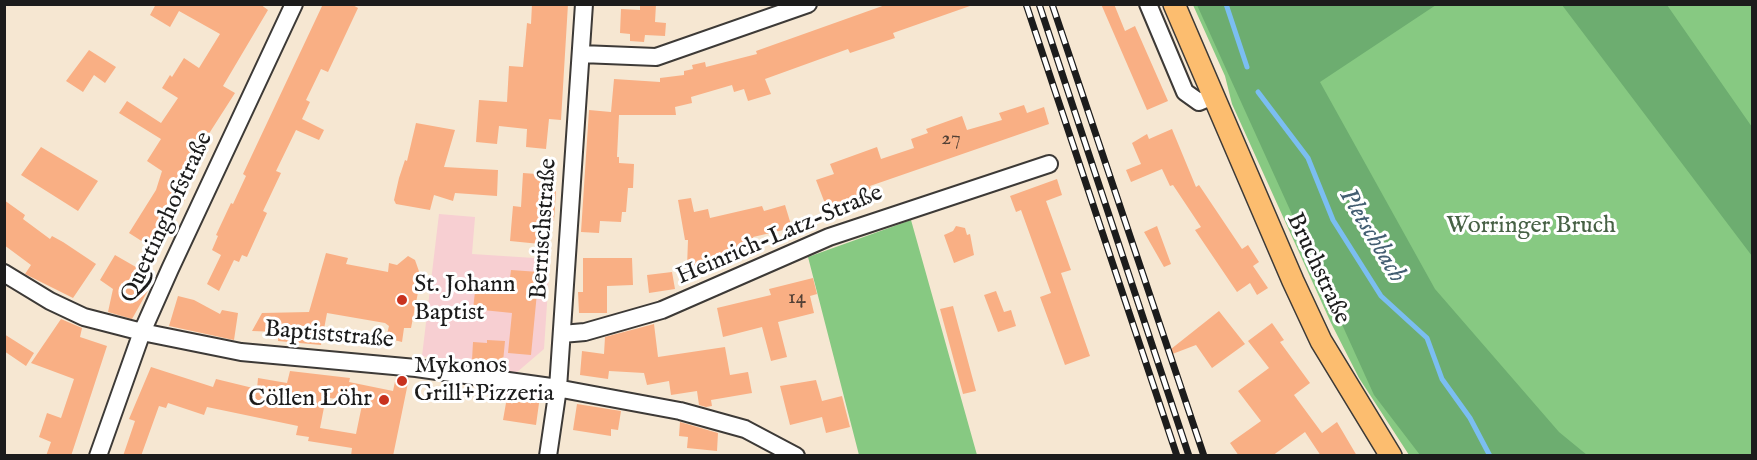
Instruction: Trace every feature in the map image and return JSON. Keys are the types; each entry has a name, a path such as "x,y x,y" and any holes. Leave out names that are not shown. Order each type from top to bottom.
{"main road":[{"name":"Bruchstraße","path":"1174,4 1322,340 1391,456"}],"street":[{"name":"Quettinghofstraße","path":"98,456 142,332 294,4"},
{"name":"Berrischstraße","path":"548,456 558,388 584,4"},
{"path":"581,54 656,57 808,4"},
{"path":"1148,4 1185,92 1199,102 1213,96"},
{"name":"Heinrich-Latz-Straße","path":"562,334 585,332 662,310 699,296 829,237 1049,164"},
{"name":"Baptiststraße","path":"4,273 51,301 84,317 142,332 241,352 416,368 558,388 720,420 745,429 796,456"}],"shaded area":[{"path":"439,214 475,217 472,254 550,259 544,349 516,373 422,356"}],"green space":[{"name":"Worringer Bruch","path":"1193,5 1752,5 1752,455 1409,455 1359,378 1331,323 1232,104 1225,76"},
{"name":"Worringer Bruch","path":"1197,5 1436,5 1320,82 1435,289 1559,432 1587,455 1420,455 1374,395"},
{"path":"1562,5 1667,5 1752,127 1752,256"},
{"path":"911,220 977,455 859,455 808,257"}],"building":[{"path":"156,4 260,4 268,10 223,86 235,93 178,182 190,187 182,206 178,204 151,247 129,233 156,190 162,171 147,161 161,139 119,113 127,101 161,123 178,98 162,88 170,75 172,77 184,58 199,68 220,34 179,11 170,27 150,15"},
{"path":"323,4 351,4 358,8 328,72 321,69 306,100 310,102 302,119 324,130 319,140 296,130 276,171 281,173 263,211 267,213 247,257 242,255 239,262 234,260 219,291 207,284 221,255 212,250 218,236 216,235 246,176 243,174"},
{"path":"532,4 568,4 561,120 549,119 546,149 526,147 527,129 499,126 497,144 476,142 479,100 507,102 509,66 523,67 527,23 531,24"},
{"path":"640,4 656,4 655,22 666,23 665,36 645,35 644,42 630,41 630,34 620,33 621,9 640,10"},
{"path":"888,4 970,6 893,33 895,38 850,53 848,49 765,79 771,94 748,101 744,89 734,92 732,85 691,97 692,103 675,107 676,115 619,115 617,157 619,157 619,163 634,164 633,188 628,188 626,212 622,212 621,222 600,221 599,233 581,232 589,110 611,112 614,79 660,82 660,78 684,75 684,71 693,69 692,65 705,62 706,67 757,54 756,51"},
{"path":"1101,4 1114,4 1125,31 1135,26 1168,101 1147,110"},
{"path":"89,50 116,67 105,83 94,75 83,92 66,81"},
{"path":"1024,105 1027,113 1044,107 1049,124 870,186 874,197 829,214 816,180 834,174 830,164 877,147 881,159 914,148 911,139 928,133 926,129 962,116 967,130 1002,120 999,113"},
{"path":"416,123 455,130 444,167 498,170 497,196 455,193 453,201 434,195 430,210 396,204 394,200 399,178 405,160 407,161"},
{"path":"1172,129 1196,187 1199,185 1242,249 1248,245 1259,262 1253,266 1268,288 1257,295 1250,283 1237,292 1195,230 1201,227 1173,185 1170,186 1162,169 1131,182 1126,170 1141,164 1132,143 1147,134 1149,139"},
{"path":"41,147 98,181 78,211 21,175"},
{"path":"523,173 550,175 549,191 556,191 554,221 542,220 540,244 510,241 513,206 521,207"},
{"path":"1057,179 1062,195 1046,201 1071,270 1061,273 1090,356 1065,365 1040,297 1051,293 1021,210 1016,212 1010,196"},
{"path":"691,198 694,212 708,209 710,218 762,206 764,211 785,205 792,228 753,237 755,245 709,257 709,261 702,262 703,264 687,267 688,240 685,240 678,200"},
{"path":"4,200 25,215 23,219 50,239 52,236 96,264 73,298 25,274 31,265 4,245"},
{"path":"956,226 965,228 967,235 970,234 974,255 954,263 944,235 953,231"},
{"path":"1157,226 1171,264 1164,267 1144,232"},
{"path":"326,253 348,258 346,264 388,272 389,263 397,265 408,256 415,260 421,277 411,328 404,328 402,342 386,338 389,326 385,323 327,313 321,345 278,341 279,332 252,331 262,313 309,312"},
{"path":"115,255 155,278 132,319 108,312 113,289 100,280"},
{"path":"583,258 632,258 633,285 607,286 607,313 579,313 578,292 583,292"},
{"path":"511,270 539,272 531,355 508,353 512,313 473,309 476,283 509,286"},
{"path":"672,272 675,289 649,293 647,275"},
{"path":"813,278 817,294 810,296 814,313 778,322 787,357 771,361 762,327 723,337 717,308 771,295 769,289"},
{"path":"996,291 1004,312 1011,310 1016,326 998,332 984,295"},
{"path":"178,296 194,300 220,314 222,310 238,313 234,340 169,326"},
{"path":"953,306 976,391 963,394 940,309"},
{"path":"1219,311 1245,344 1212,368 1196,345 1167,356 1166,353"},
{"path":"61,319 82,328 80,337 107,346 71,456 46,456 51,442 39,437 47,413 61,418 74,379 31,363"},
{"path":"1272,323 1284,340 1280,342 1310,383 1294,395 1322,433 1337,422 1357,456 1321,456 1305,432 1272,456 1239,456 1230,443 1261,421 1238,391 1269,368 1248,341"},
{"path":"654,324 658,357 725,347 730,375 748,372 752,393 711,400 712,406 706,407 699,405 697,391 671,395 669,381 647,385 644,373 609,371 608,379 580,375 582,351 604,354 605,337"},
{"path":"4,334 34,353 26,366 4,351"},
{"path":"487,340 505,341 503,362 472,360 473,342 487,343"},
{"path":"151,367 213,387 216,379 257,389 258,378 287,383 290,371 350,378 349,382 393,391 396,377 409,378 393,456 351,456 352,448 308,441 309,437 296,435 298,426 207,407 204,415 168,403 166,408 159,406 141,456 123,456 135,421 129,419","holes":["326,397 362,405 356,434 320,428"]},
{"path":"816,380 822,401 842,396 850,427 826,433 822,417 790,425 780,386"},
{"path":"502,391 540,396 536,425 503,420 506,403 500,403"},
{"path":"577,404 621,411 618,430 611,429 611,436 573,430"},
{"path":"680,422 718,433 717,451 687,448 688,437 679,436"}],"waterway":[{"name":"Pletschbach","path":"1226,4 1247,67"},
{"name":"Pletschbach","path":"1258,92 1308,158 1333,220 1381,296 1427,338 1442,379 1470,418 1490,456"}],"railway":[{"path":"1026,4 1177,456"},
{"path":"1039,4 1189,456"},
{"path":"1052,4 1204,456"}],"place":[{"name":"St. Johann Baptist","path":"402,300"},
{"name":"Mykonos Grill+Pizzeria","path":"402,381"},
{"name":"Cöllen Löhr","path":"384,400"}]}
